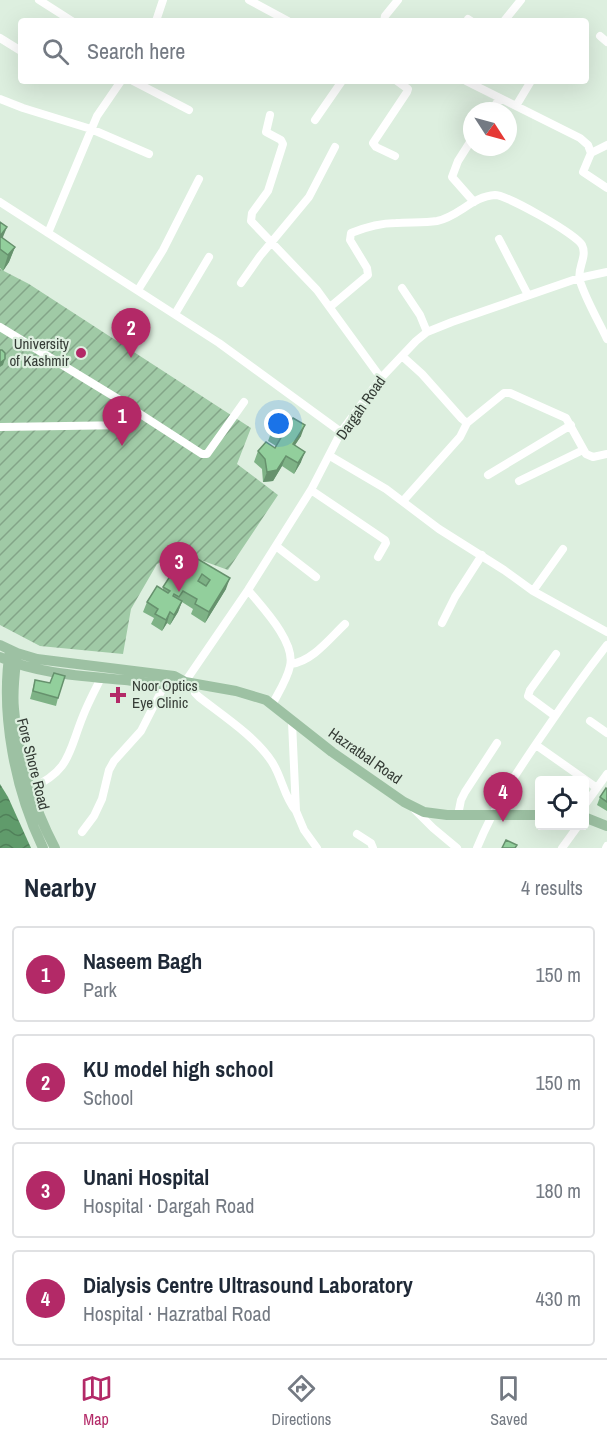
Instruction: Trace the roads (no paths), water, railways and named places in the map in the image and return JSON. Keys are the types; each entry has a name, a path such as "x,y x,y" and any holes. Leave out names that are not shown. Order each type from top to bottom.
{"main road":[{"name":"Hazratbal Road","path":"9,655 174,676 190,683"},
{"name":"Hazratbal Road","path":"9,655 36,668 101,678 165,684 190,683 255,695 414,808 424,812 458,815 535,815"},
{"name":"Fore Shore Road","path":"9,655 14,684 17,736 42,835 43,848"},
{"name":"Fore Shore Road","path":"9,655 4,698 8,738 21,792 42,835 55,848"},
{"path":"589,819 607,826"}],"street":[{"path":"39,0 65,18"},
{"path":"157,18 163,0"},
{"path":"249,0 282,18"},
{"path":"385,18 398,0"},
{"path":"506,18 521,0"},
{"path":"0,38 18,49"},
{"path":"48,232 91,129 105,102 119,84"},
{"path":"140,84 189,110"},
{"path":"315,120 340,84"},
{"path":"395,156 376,147 373,143 407,92 406,86 402,84"},
{"path":"472,84 508,102"},
{"path":"517,104 529,84"},
{"path":"497,102 500,98"},
{"path":"0,99 91,129 149,154"},
{"path":"517,106 573,133 588,145 591,153"},
{"path":"270,115 266,132 281,140 283,144 268,191 250,218 304,275 381,378"},
{"path":"607,145 591,153 583,172 607,189"},
{"path":"241,283 309,197 335,147"},
{"path":"463,153 452,177 474,202"},
{"path":"138,290 163,250 199,179"},
{"path":"330,307 368,275 367,268 350,240 351,232 375,225 436,221 454,215 485,197 496,195 507,198 578,240 583,246 584,255 579,278 607,339"},
{"path":"0,202 242,359 341,432"},
{"path":"498,239 528,295"},
{"path":"175,314 210,257"},
{"name":"Dargah Road","path":"190,683 310,490 341,432 381,378 402,356 427,332 579,278 607,272"},
{"path":"402,288 420,315 427,332"},
{"path":"0,327 202,454 207,454 244,402"},
{"path":"402,356 422,374 467,423"},
{"path":"403,501 460,438 467,423 501,395 507,393 563,417 571,425 583,450 589,456 607,454"},
{"path":"0,427 130,425 135,415 134,410"},
{"path":"488,475 571,425"},
{"path":"519,481 583,450"},
{"path":"330,456 386,489 439,529 482,555 533,591 607,632"},
{"path":"310,490 385,540 386,543 378,557"},
{"path":"276,546 316,577"},
{"path":"533,591 563,549"},
{"path":"442,623 454,597 482,555"},
{"path":"248,590 287,644 291,664 272,705"},
{"path":"291,664 309,657 345,624"},
{"path":"477,848 491,814 555,716 607,645"},
{"path":"555,716 528,696 556,654"},
{"path":"30,789 55,775 66,760 72,749 83,714 101,678"},
{"path":"190,683 199,697 263,750 276,769 287,798 296,811"},
{"path":"82,832 94,816 102,799 109,770 114,761 141,731 165,684"},
{"path":"590,721 607,733"},
{"path":"292,723 296,811 313,846"},
{"path":"458,815 460,800 497,743"},
{"path":"536,744 597,788"},
{"path":"589,800 607,774"},
{"path":"414,808 457,848"},
{"path":"562,848 575,830"},
{"path":"357,834 371,843 373,848"}],"water":[{"path":"0,784 8,797 31,848 0,848"}],"place":[{"name":"University of Kashmir","path":"81,353"},
{"name":"KU model high school","path":"131,358"},
{"name":"Naseem Bagh","path":"122,446"},
{"name":"Unani Hospital","path":"179,592"},
{"name":"Noor Optics Eye Clinic","path":"118,695"},
{"name":"Dialysis Centre Ultrasound Laboratory","path":"503,822"}]}
